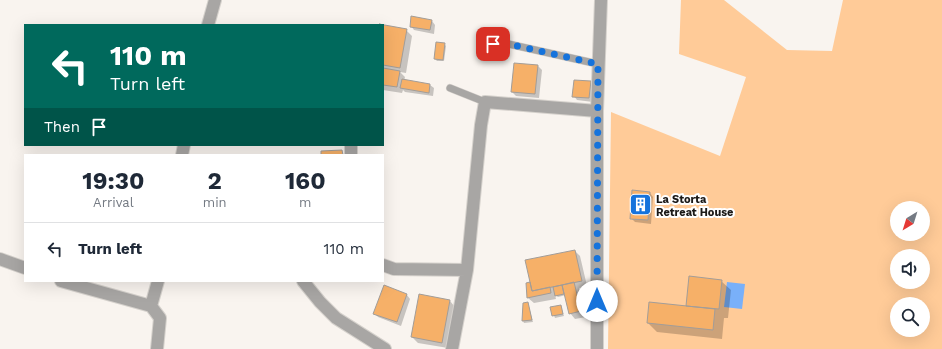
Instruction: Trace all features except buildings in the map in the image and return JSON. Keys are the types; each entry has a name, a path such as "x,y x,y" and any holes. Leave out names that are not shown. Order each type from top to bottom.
{"street":[{"path":"208,24 215,0"},
{"path":"597,349 597,111 601,0"},
{"path":"452,349 467,270 481,125 485,102 597,111"},
{"path":"0,259 24,268"},
{"path":"384,265 394,269 467,270"},
{"path":"65,282 151,306 160,318 157,349"},
{"path":"151,306 158,282"},
{"path":"304,282 320,302 336,318 385,349"}],"lane":[{"path":"491,48 498,42 598,64"},
{"path":"450,88 485,102"}],"shaded area":[{"path":"681,0 724,0 787,50 832,51 843,0 942,0 942,349 608,349 611,112 720,156 746,77 679,54"}],"water":[{"path":"727,282 745,284 742,309 724,307"}],"place":[{"name":"La Storta Retreat House","path":"640,205"}],"route":[{"path":"493,44 498,42 504,43 598,64 597,301"}]}
